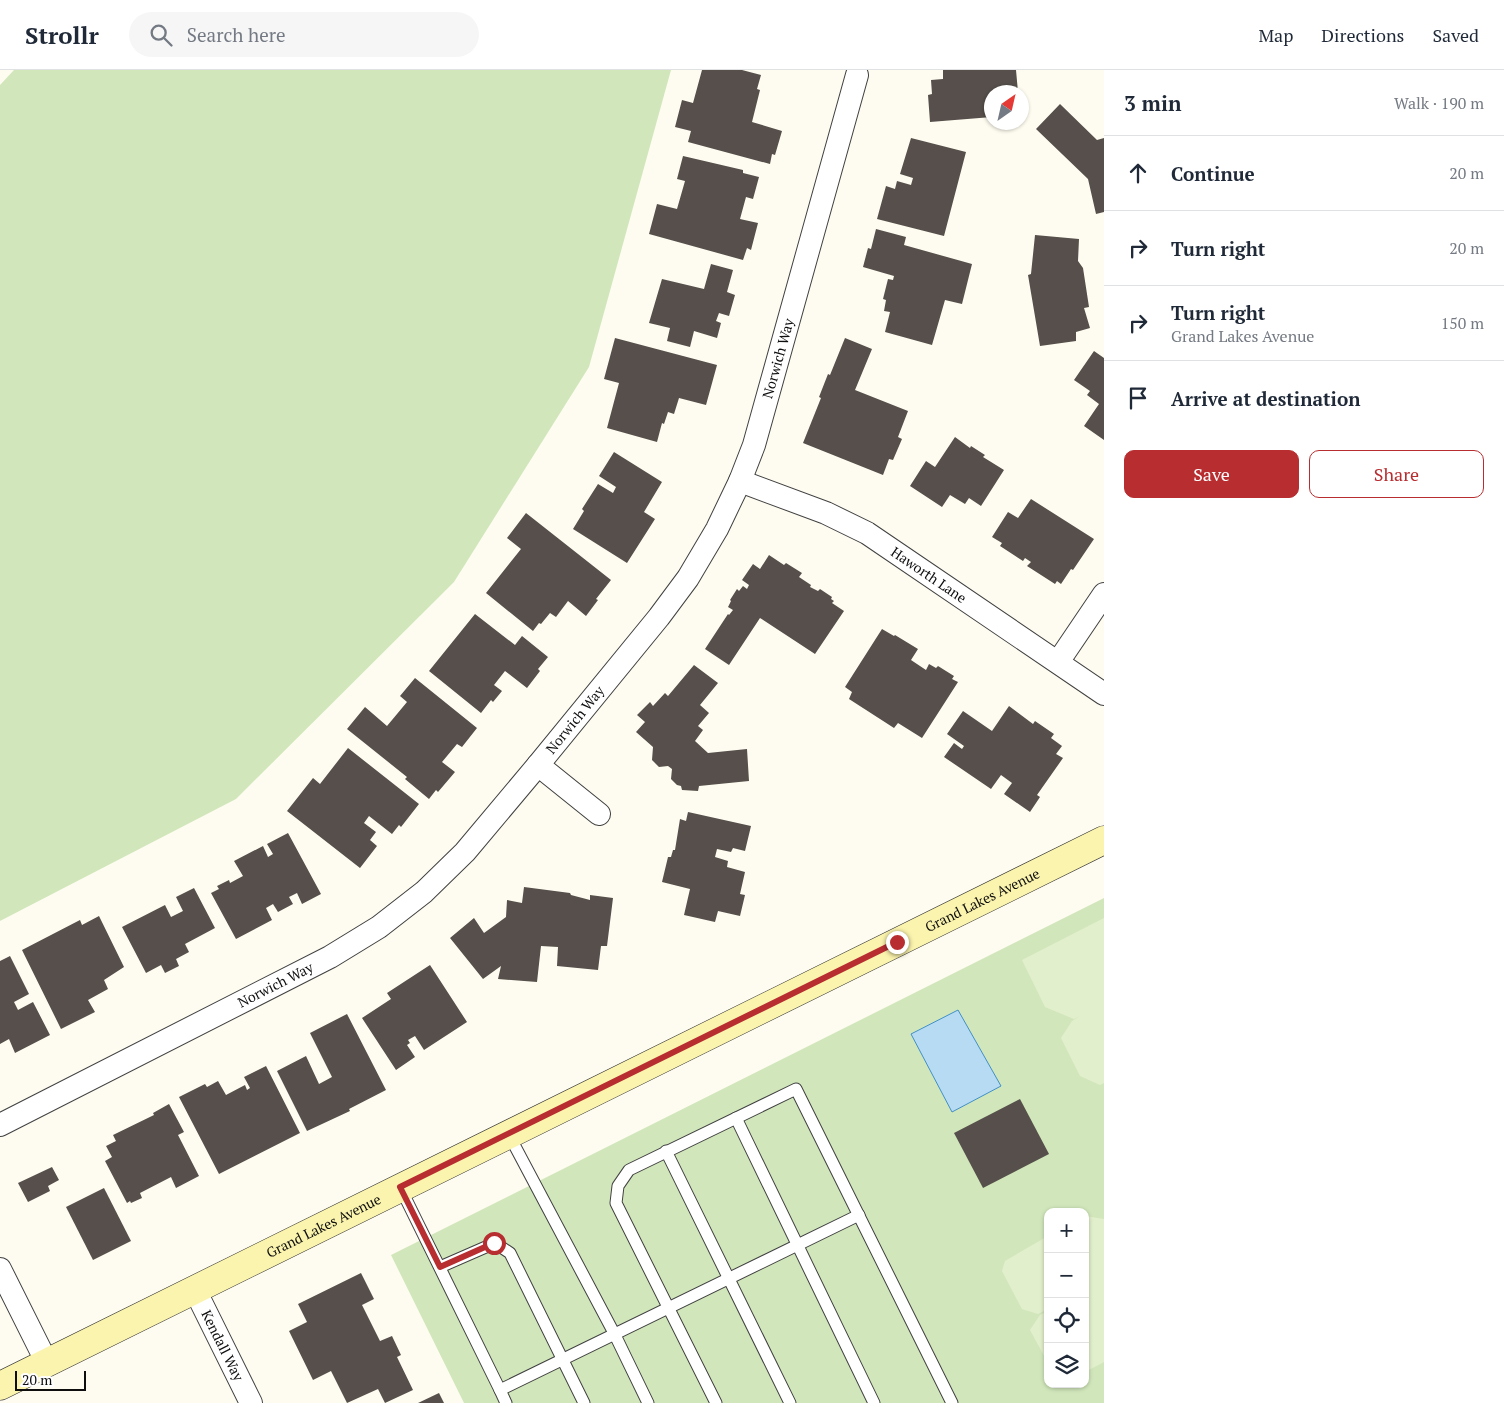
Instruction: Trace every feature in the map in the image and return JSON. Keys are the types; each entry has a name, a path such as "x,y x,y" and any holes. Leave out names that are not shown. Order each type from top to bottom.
{"street":[{"name":"Norwich Way","path":"0,1125 330,957 379,927 424,892 465,852 659,617 688,578 717,529 740,481 754,445 857,75"},
{"name":"Haworth Lane","path":"740,481 826,513 867,533 1104,694"},
{"path":"1058,662 1104,594"},
{"path":"538,765 599,814"},
{"name":"Grand Lakes Avenue","path":"0,1386 1104,840"},
{"path":"0,1269 47,1363"},
{"name":"Kendall Way","path":"195,1290 251,1403"}],"lane":[{"path":"716,1403 616,1203 618,1186 629,1170 796,1089 952,1403"},
{"path":"736,1118 874,1403"},
{"path":"508,1135 648,1403"},
{"path":"666,1151 790,1403"},
{"path":"400,1187 506,1403"},
{"path":"500,1390 859,1215"},
{"path":"440,1267 494,1243 510,1253 584,1403"}],"green space":[{"path":"14,70 671,70 589,367 454,582 236,799 0,921 0,85"},
{"path":"1104,898 1104,1403 464,1403 391,1255"},
{"path":"1104,918 1104,1083 1100,1085 1080,1076 1061,1038 1072,1021 1080,1016 1074,1019 1045,1007 1022,960"},
{"path":"1089,1217 1104,1219 1104,1362 1089,1370"},
{"path":"1044,1238 1044,1311 1038,1314 1022,1309 1002,1271 1005,1261"},
{"path":"1044,1313 1044,1356 1030,1330 1040,1315"}],"water":[{"path":"958,1010 1001,1086 952,1112 911,1034"}],"building":[{"path":"702,70 742,70 761,75 757,89 760,90 752,122 782,131 775,155 772,154 770,164 688,142 691,131 675,127 682,100 693,103"},
{"path":"943,70 1016,70 1017,85 984,85 984,118 930,122 928,95 932,94 931,80 943,79"},
{"path":"1060,104 1097,140 1104,138 1104,212 1096,214 1088,179 1036,129"},
{"path":"911,138 966,152 944,236 877,219 886,186 895,189 897,181 911,185 913,178 900,174"},
{"path":"683,156 743,170 743,173 759,177 753,199 746,197 740,219 758,223 751,250 747,248 743,260 649,234 657,204 677,209 685,181 677,179"},
{"path":"876,229 906,237 904,245 972,264 962,304 945,300 932,345 885,332 890,312 884,311 886,300 883,299 888,279 893,280 894,276 863,267 868,248 871,249"},
{"path":"1035,235 1079,239 1078,261 1083,268 1089,307 1084,308 1090,328 1076,332 1076,341 1040,346 1028,275 1031,274"},
{"path":"711,264 733,270 727,292 735,295 729,316 719,313 716,321 721,323 717,338 694,331 690,347 667,341 670,328 649,323 662,279 704,289"},
{"path":"615,338 717,365 706,405 679,398 674,414 668,412 664,424 662,423 657,442 607,428 619,383 604,379"},
{"path":"845,338 872,349 855,390 908,411 898,437 902,439 893,460 889,459 883,475 803,443 821,398 819,397 828,374 830,375"},
{"path":"1094,351 1104,358 1104,440 1084,426 1099,404 1087,395 1090,391 1074,380"},
{"path":"955,437 970,448 971,446 985,455 983,457 1004,470 981,506 969,498 965,504 950,495 942,507 910,486 926,461 935,467"},
{"path":"614,452 662,482 644,512 655,519 627,563 573,529 584,511 582,509 598,484 613,493 616,487 599,476"},
{"path":"1031,499 1094,539 1061,584 1057,581 1055,584 1027,566 1031,562 1025,558 1023,561 1000,546 1002,543 992,537 1008,512 1018,518"},
{"path":"526,513 611,580 586,616 568,601 556,617 550,613 533,631 486,593 521,549 507,538"},
{"path":"769,555 784,565 786,563 802,573 799,577 811,585 810,587 818,591 820,589 832,597 831,599 834,601 832,603 844,611 815,654 760,618 729,665 705,649 728,614 733,610 728,607 737,589 739,591 743,586 747,589 749,585 742,580 753,564 760,569"},
{"path":"475,614 515,645 522,636 548,657 538,669 540,671 527,688 505,671 494,685 502,691 493,702 491,700 481,713 429,671"},
{"path":"882,629 918,649 911,660 926,670 929,664 936,668 938,666 954,676 952,679 958,682 922,738 898,723 894,728 849,699 852,692 845,687"},
{"path":"694,665 718,683 700,705 709,713 698,726 703,730 695,741 708,753 747,749 749,781 699,786 698,791 682,790 681,786 671,779 672,769 668,766 659,767 652,760 653,747 636,732 645,722 637,715 650,702 653,706 665,693 668,696"},
{"path":"415,678 477,728 462,747 457,744 442,762 455,772 438,792 436,790 429,799 405,779 407,777 347,729 365,707 387,726 407,702 400,696"},
{"path":"1009,706 1033,724 1035,721 1054,734 1051,738 1062,746 1056,754 1063,758 1037,795 1040,797 1030,812 1004,794 1012,783 1001,775 991,789 944,757 954,743 962,749 964,746 947,734 963,711 992,731"},
{"path":"348,748 419,804 401,827 399,825 392,834 369,816 364,823 376,832 370,840 377,846 360,868 287,811 313,778 320,784"},
{"path":"688,812 751,826 745,851 733,848 731,852 717,849 715,857 728,861 727,867 745,872 740,894 745,895 740,916 718,911 715,922 684,915 690,889 662,882 668,857 671,857 673,850 675,850 680,819 686,821"},
{"path":"288,833 321,894 302,904 297,893 289,897 293,904 278,912 273,904 266,908 272,920 236,939 211,893 219,889 217,886 229,880 230,883 243,876 234,861 263,846 268,857 273,854 267,844"},
{"path":"524,887 570,893 571,895 590,900 590,895 613,898 607,946 601,946 598,970 557,966 558,947 541,946 537,982 498,979 501,966 483,979 450,938 474,918 484,933 506,917 507,900 522,903"},
{"path":"194,888 215,928 185,944 189,952 176,959 179,966 165,973 161,965 146,973 122,927 165,905 171,917 183,911 176,897"},
{"path":"99,916 124,967 104,980 108,989 88,1000 95,1012 61,1029 22,950 80,920 82,925"},
{"path":"10,956 29,994 14,1002 18,1010 33,1002 50,1035 15,1053 9,1039 0,1044 0,961"},
{"path":"430,965 467,1022 424,1050 415,1036 408,1040 410,1043 407,1045 415,1057 396,1070 362,1018 391,999 387,993"},
{"path":"347,1014 386,1090 349,1109 350,1111 307,1131 277,1071 306,1056 319,1084 332,1077 310,1033"},
{"path":"266,1066 300,1133 219,1174 179,1097 205,1084 207,1087 218,1081 226,1095 245,1085 247,1090 250,1088 244,1077"},
{"path":"1020,1099 1049,1154 983,1188 954,1133"},
{"path":"169,1104 184,1132 178,1135 199,1176 176,1188 171,1177 140,1193 142,1198 127,1203 105,1161 112,1157 106,1146 116,1141 113,1135 154,1115 153,1113"},
{"path":"52,1167 59,1180 48,1186 50,1191 28,1202 18,1183"},
{"path":"104,1188 131,1241 93,1260 66,1207"},
{"path":"361,1273 374,1299 362,1305 380,1341 392,1336 401,1355 397,1357 413,1390 385,1403 378,1389 347,1403 331,1371 313,1380 289,1331 307,1322 298,1304"},
{"path":"439,1393 444,1403 418,1403"}],"route":[{"path":"494,1243 440,1267 400,1187 897,942"}]}
